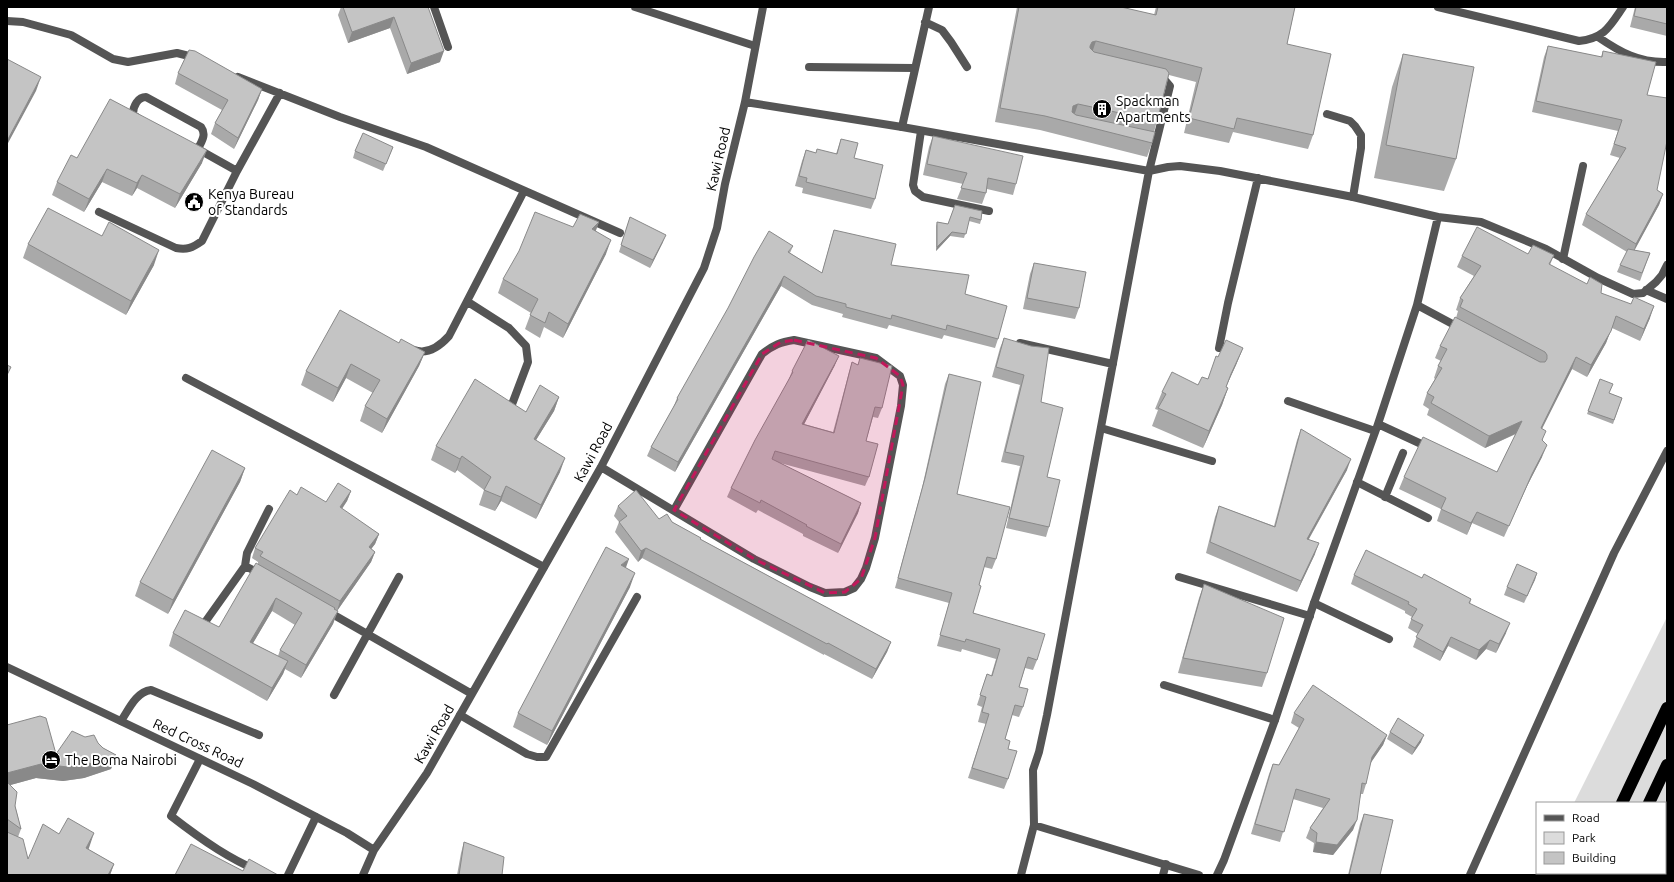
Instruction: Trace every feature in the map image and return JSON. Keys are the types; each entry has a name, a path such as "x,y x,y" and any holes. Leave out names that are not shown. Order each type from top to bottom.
{"highway":[{"path":"1622,802 1667,708"},
{"path":"1649,802 1667,765"}],"street":[{"path":"434,7 448,47"},
{"path":"635,7 755,46"},
{"name":"Kawi Road","path":"363,875 374,850 427,773 601,467 704,268 717,228 725,184 745,102 763,7"},
{"path":"902,127 914,68 929,7"},
{"path":"1438,7 1460,9 1579,40 1598,37 1608,28 1623,7"},
{"path":"7,21 23,22 71,35 113,59 128,62 176,53 202,60"},
{"path":"925,22 942,30 967,67"},
{"path":"1598,37 1620,52 1658,62 1667,62"},
{"path":"809,67 914,68"},
{"path":"229,72 280,93 426,147 620,233"},
{"path":"1020,875 1034,825 1033,770 1039,752 1047,715 1149,171 1152,141 1170,86 1164,79 1149,75"},
{"path":"99,212 176,248 185,250 192,248 202,241 237,171 280,93"},
{"path":"149,124 133,114 133,110 138,100 142,97 146,97 201,128 204,131 204,135 194,147 237,171"},
{"path":"745,102 902,127 1149,171 1180,166 1220,171 1353,197 1438,217 1481,222 1546,249 1633,294 1646,290 1662,275 1667,265"},
{"path":"1327,114 1350,121 1361,135 1361,148 1353,197"},
{"path":"921,131 913,185 915,191 923,197 990,211"},
{"path":"1563,259 1583,166"},
{"path":"1219,348 1229,297 1258,178"},
{"path":"407,347 418,351 427,351 441,346 449,336 468,302 524,191"},
{"path":"1217,875 1224,860 1275,720 1314,603 1377,427 1417,304 1438,217"},
{"path":"1646,290 1667,299"},
{"path":"468,302 509,328 526,346 528,362 511,407"},
{"path":"1417,304 1470,333"},
{"path":"601,467 754,559 810,588 825,593 841,593 854,588 861,579 875,538 900,406 903,385 900,376 876,358 794,340 781,342 772,346 762,354 674,510"},
{"path":"1009,341 1113,364"},
{"path":"186,378 544,567"},
{"path":"1288,401 1377,427 1436,451"},
{"path":"1101,428 1212,461"},
{"path":"1470,875 1614,553 1667,451"},
{"path":"1385,497 1402,453"},
{"path":"1357,482 1428,518"},
{"path":"203,625 245,566 247,553 269,509"},
{"path":"245,566 270,579"},
{"path":"334,695 399,577"},
{"path":"1179,577 1310,616"},
{"path":"460,715 527,754 537,757 546,757 637,597"},
{"path":"1314,603 1389,639"},
{"path":"322,608 472,694"},
{"name":"Red Cross Road","path":"7,667 253,784 374,850"},
{"path":"1164,685 1275,720"},
{"path":"121,721 140,694 144,690 151,690 259,735"},
{"path":"200,759 171,816 201,839 248,867 269,875"},
{"path":"288,875 316,817"},
{"path":"1034,825 1199,875"},
{"path":"1163,875 1166,864"}],"highlighted area":[{"path":"794,340 876,358 900,376 903,385 875,538 861,579 845,592 825,593 754,559 674,510 762,354 781,342"}],"green space":[{"path":"1667,617 1667,875 1538,875 1666,874 1666,802 1574,802"}],"building":[{"path":"343,7 428,7 444,51 411,63 394,17 352,32"},
{"path":"1019,7 1121,7 1156,15 1158,7 1295,7 1287,44 1331,54 1313,135 1237,118 1234,129 1189,118 1202,68 1096,41 1092,42 1090,46 1094,52 1166,69 1169,73 1157,121 1078,104 1073,106 1072,112 1076,115 1155,132 1152,143 1045,116 1000,108"},
{"path":"1636,7 1667,7 1667,24 1634,16"},
{"path":"1548,46 1602,57 1603,51 1656,62 1647,95 1667,98 1667,141 1657,190 1663,194 1636,244 1586,214 1626,148 1614,144 1622,120 1536,101"},
{"path":"189,50 195,51 262,89 238,138 215,123 228,100 178,73"},
{"path":"1403,54 1474,67 1456,159 1386,145"},
{"path":"7,59 41,77 7,141"},
{"path":"110,99 207,150 180,194 142,175 137,183 107,169 89,199 57,182 71,155 77,158"},
{"path":"363,133 393,147 386,164 355,151"},
{"path":"933,136 1023,156 1016,184 988,178 986,193 961,188 967,173 927,164"},
{"path":"841,139 858,143 854,158 883,165 875,199 806,182 807,178 799,176 806,150 816,153 817,149 837,154"},
{"path":"955,205 982,211 981,220 970,217 966,234 952,232 937,247 937,222 948,224"},
{"path":"48,208 102,236 109,222 159,250 131,301 28,244"},
{"path":"535,212 573,227 580,214 599,222 592,229 611,240 568,324 549,312 545,323 530,315 538,299 503,279 519,251"},
{"path":"630,217 666,235 653,260 621,245"},
{"path":"1477,227 1528,254 1533,245 1554,255 1549,264 1587,284 1590,277 1602,284 1601,293 1631,304 1634,297 1654,306 1644,329 1616,316 1611,331 1591,365 1576,357 1541,428 1546,431 1542,440 1547,445 1532,474 1509,526 1477,512 1471,523 1441,509 1446,498 1404,477 1423,437 1497,472 1522,421 1489,436 1431,403 1434,397 1427,393 1442,368 1438,366 1447,349 1440,346 1455,317 1540,362 1545,362 1547,359 1545,352 1460,307 1463,300 1460,298 1481,266 1462,256"},
{"path":"834,230 896,244 891,265 969,275 965,294 1007,306 998,339 947,325 946,330 892,315 891,319 846,307 846,304 816,296 784,276 678,462 651,447 769,231 793,246 788,252 822,273"},
{"path":"1628,249 1650,253 1642,273 1620,265"},
{"path":"1034,263 1086,272 1079,308 1027,298"},
{"path":"340,310 399,343 401,339 425,352 387,419 365,406 380,380 351,364 338,388 306,371"},
{"path":"1004,338 1031,346 1049,348 1041,402 1063,408 1047,477 1060,480 1049,527 1009,518 1024,456 1005,452 1024,375 996,367"},
{"path":"808,340 839,356 802,424 834,433 852,362 858,365 860,358 892,366 882,408 875,407 866,441 878,444 869,477 775,451 772,459 861,503 841,544 761,500 760,503 731,488 755,440 793,372 792,371"},
{"path":"1226,340 1243,348 1226,387 1228,388 1209,431 1158,408 1166,394 1162,392 1172,372 1198,385 1202,377 1208,379 1216,356 1218,357"},
{"path":"7,365 11,367 7,375"},
{"path":"949,374 981,382 957,494 1010,507 996,559 987,557 979,585 981,586 973,613 1045,634 1037,660 1028,657 1019,687 1028,689 1023,707 1015,705 1005,739 1010,741 1008,749 1017,751 1008,779 972,768 989,714 982,712 986,697 980,695 987,674 992,676 1000,649 966,639 965,642 940,635 952,593 898,578 925,478"},
{"path":"475,379 526,412 540,385 559,397 534,439 565,458 541,505 506,486 501,497 484,490 491,477 462,456 460,459 436,446"},
{"path":"1600,379 1613,384 1609,393 1622,398 1614,420 1588,411"},
{"path":"1301,429 1351,459 1307,539 1319,543 1301,581 1210,542 1219,506 1275,527"},
{"path":"212,450 245,468 173,600 140,582"},
{"path":"338,483 351,491 340,507 379,534 369,547 375,552 340,601 260,556 263,552 255,548 290,490 297,495 301,487 326,502"},
{"path":"636,490 659,519 667,514 672,522 701,538 700,539 891,642 876,669 646,548 641,551 619,522 627,516 618,506"},
{"path":"606,547 629,559 621,565 635,573 552,731 518,713"},
{"path":"1366,550 1422,578 1424,574 1471,599 1469,603 1510,623 1499,644 1490,640 1479,650 1451,637 1443,652 1416,637 1423,625 1411,619 1417,609 1408,604 1409,602 1354,575"},
{"path":"256,563 338,611 306,665 280,650 302,613 276,598 250,642 288,661 272,688 173,633 185,610 219,627"},
{"path":"1517,564 1537,573 1527,596 1507,587"},
{"path":"1204,584 1284,618 1267,673 1183,658"},
{"path":"1313,685 1387,735 1372,757 1366,784 1362,783 1357,820 1337,845 1316,842 1317,833 1310,828 1330,799 1296,789 1284,832 1255,824 1273,764 1279,765 1304,719 1294,713"},
{"path":"40,716 46,718 56,754 72,731 85,737 94,735 98,743 103,748 116,755 89,764 68,767 41,764 7,773 7,725"},
{"path":"1398,718 1424,735 1415,748 1390,732"},
{"path":"7,782 17,792 15,806 21,829 7,819"},
{"path":"1364,814 1393,820 1380,875 1349,875"},
{"path":"68,818 94,833 86,848 114,864 108,875 7,875 7,832 23,839 28,859 43,824 59,834"},
{"path":"464,842 504,857 502,875 459,875"},
{"path":"191,844 243,871 249,859 278,875 175,875"}],"place":[{"name":"Spackman Apartments","path":"1102,109"},
{"name":"Kenya Bureau of Standards","path":"194,202"},
{"name":"The Boma Nairobi","path":"51,760"}]}
